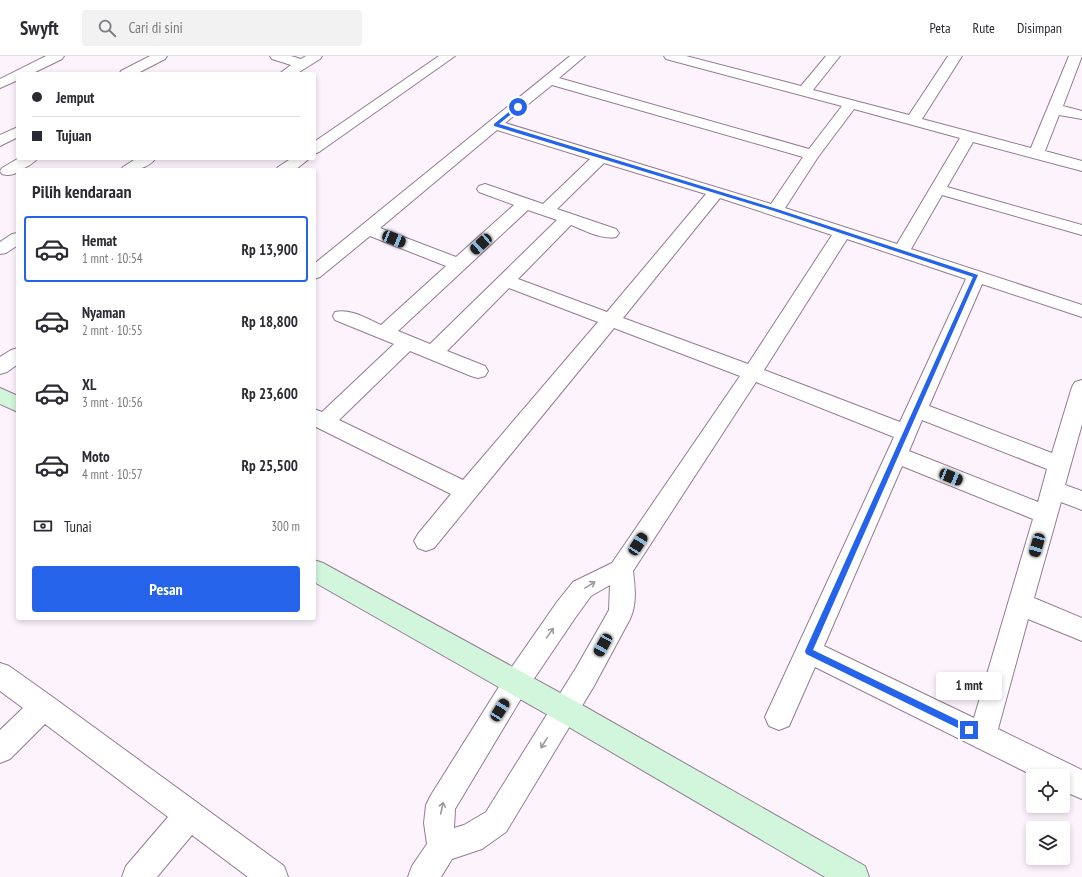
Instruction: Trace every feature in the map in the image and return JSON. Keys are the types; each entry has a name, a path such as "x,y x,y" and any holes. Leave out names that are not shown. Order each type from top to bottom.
{"street":[{"path":"23,72 57,56"},
{"path":"132,71 160,56"},
{"path":"277,56 302,64"},
{"path":"289,72 315,56"},
{"path":"316,148 448,56"},
{"path":"316,271 496,125 578,56"},
{"path":"804,92 833,56"},
{"path":"913,121 955,56"},
{"path":"1036,154 1076,56"},
{"path":"678,57 1082,166"},
{"path":"0,84 16,76"},
{"path":"550,80 812,155"},
{"path":"0,84 16,91"},
{"path":"776,210 812,155 851,104"},
{"path":"1054,109 1082,115"},
{"path":"496,125 776,210 1082,311"},
{"path":"0,141 16,132"},
{"path":"902,252 969,136"},
{"path":"546,210 600,157"},
{"path":"9,171 27,160"},
{"path":"132,168 145,160"},
{"path":"287,168 299,160"},
{"path":"485,189 610,233"},
{"path":"938,189 1082,230"},
{"path":"426,541 716,193"},
{"path":"384,333 526,204"},
{"path":"434,353 568,218"},
{"path":"368,229 459,265"},
{"path":"423,877 442,847 439,823 441,805 516,683 582,589 621,570 752,373 842,233"},
{"path":"0,249 16,239"},
{"path":"780,717 976,277"},
{"path":"507,281 611,319 906,433"},
{"path":"342,316 478,371"},
{"path":"408,342 319,420 467,492"},
{"path":"982,736 1081,393"},
{"path":"0,394 16,404"},
{"path":"917,410 1060,465"},
{"path":"896,455 1046,515"},
{"path":"1053,490 1082,501"},
{"path":"442,847 471,838 496,822 585,677 621,611 623,590 621,570"},
{"path":"316,571 565,710 854,877"},
{"path":"1020,604 1082,630"},
{"path":"809,651 1082,785"},
{"path":"0,675 273,877"},
{"path":"0,749 44,708"},
{"path":"137,877 189,815"}],"route":[{"path":"518,107 496,125 701,189 776,210 976,277 809,651 969,730"}]}
